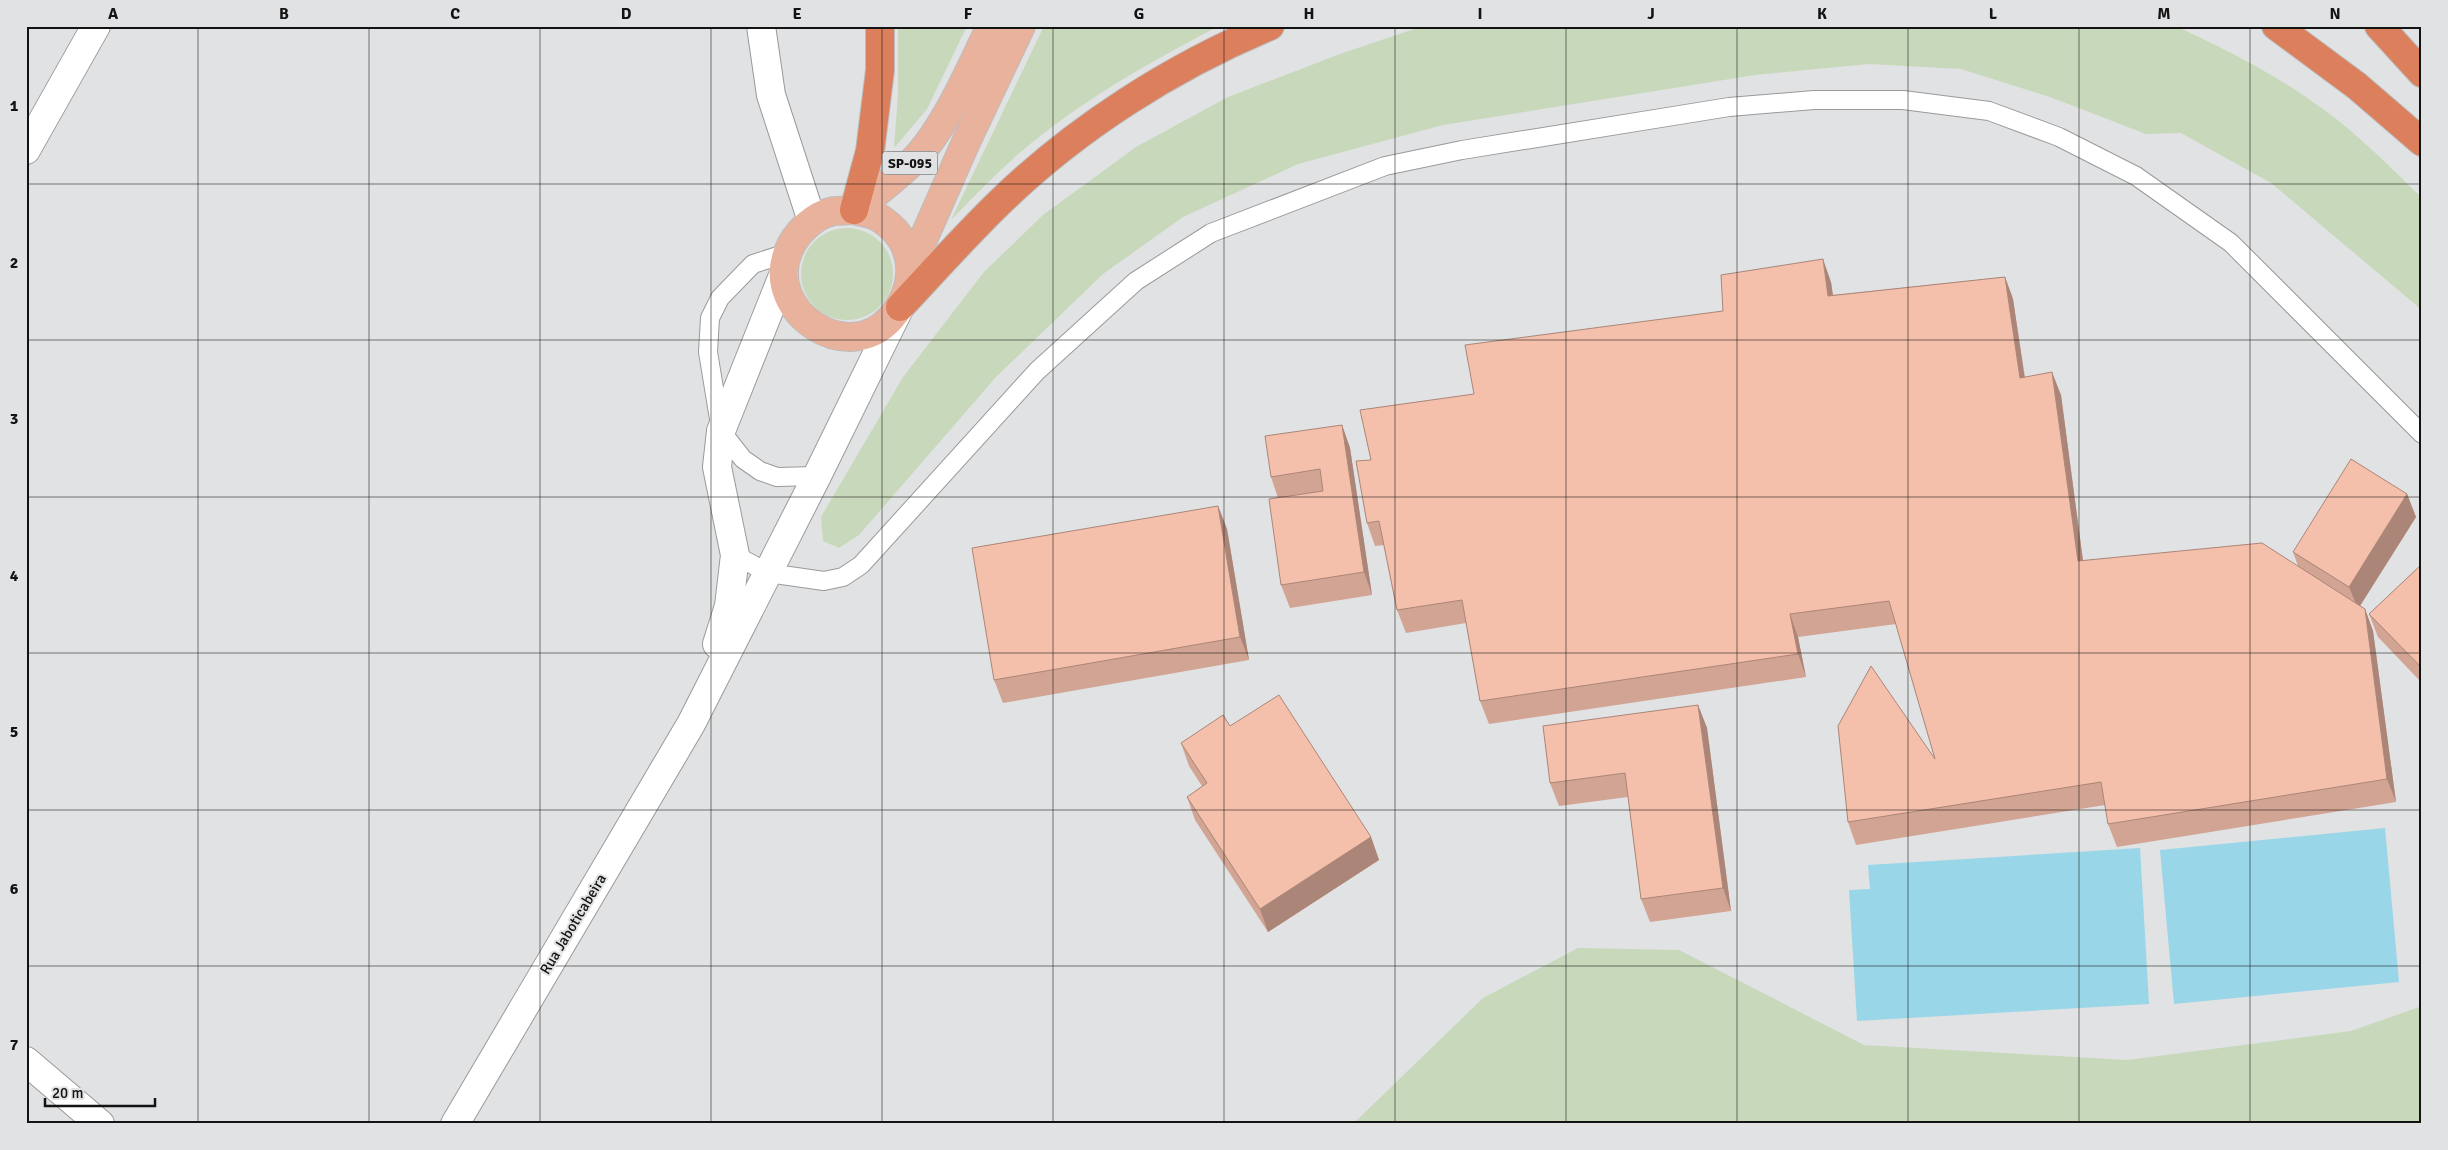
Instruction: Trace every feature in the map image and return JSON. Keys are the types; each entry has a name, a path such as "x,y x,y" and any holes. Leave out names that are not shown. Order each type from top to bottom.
{"highway":[{"path":"854,210 870,151 880,70 880,26"},
{"path":"900,307 1000,202 1062,148 1141,92 1234,41 1270,26"},
{"path":"2276,26 2357,86 2422,142"},
{"path":"2379,26 2422,72"}],"main road":[{"name":"SP-095","path":"854,210 907,167 932,136 953,103 991,26"},
{"name":"SP-095","path":"911,267 966,142 1021,26"},
{"path":"854,210 875,216 892,228 905,246 911,267 909,289 900,307 885,324 867,334 848,337 828,334 810,325 796,310 787,292 786,263 797,236 812,221 832,211 854,210"}],"street":[{"path":"26,150 96,26"},
{"path":"761,26 770,95 812,221"},
{"path":"691,724 729,606 735,556 717,467 721,431 786,263"},
{"path":"691,724 817,476 900,307"},
{"name":"Rua Jaboticabeira","path":"455,1124 691,724"},
{"path":"26,1061 100,1124"}],"lane":[{"path":"735,556 768,573 824,581 843,577 861,565 1037,371 1136,281 1211,233 1385,166 1462,150 1729,107 1814,100 1903,100 1989,111 2059,137 2136,176 2231,243 2422,434"},
{"path":"786,263 753,264 720,298 710,318 708,352 721,431 744,459 760,471 777,477 817,476"}],"green space":[{"path":"898,26 967,26 927,109 894,148 898,94"},
{"path":"1044,26 1219,26 1140,69 1063,119 1016,156 951,220"},
{"path":"1423,26 2175,26 2248,62 2319,106 2369,147 2422,198 2422,310 2271,183 2181,133 2146,134 2050,97 1961,69 1869,64 1755,75 1443,125 1298,164 1183,217 1103,274 996,377 859,535 839,548 823,541 821,517 903,377 984,272 1043,215 1136,147 1228,97 1340,54"},
{"path":"847,228 865,232 879,242 889,256 893,274 889,292 879,306 865,316 847,320 829,316 815,306 805,292 801,274 805,256 815,242 829,232"},
{"path":"1578,948 1679,950 1864,1045 2127,1060 2351,1031 2422,1006 2422,1124 1353,1124 1483,998"}],"water":[{"path":"2385,828 2399,982 2174,1004 2160,850"},
{"path":"2140,848 2149,1004 1857,1021 1849,890 1870,889 1868,865"}],"building":[{"path":"1823,259 1828,296 2005,277 2020,378 2052,372 2078,561 2262,543 2365,609 2387,779 2108,824 2101,782 1848,822 1838,726 1871,666 1935,759 1889,601 1790,614 1798,654 1480,701 1462,600 1397,610 1379,521 1367,523 1356,461 1371,460 1360,410 1474,394 1465,345 1723,311 1721,275"},
{"path":"1342,425 1364,572 1281,585 1269,499 1323,491 1320,469 1271,477 1265,436"},
{"path":"2351,459 2407,494 2349,587 2293,552"},
{"path":"1218,506 1240,637 994,680 972,548"},
{"path":"2422,564 2422,668 2369,614"},
{"path":"1279,695 1371,837 1260,909 1187,797 1207,783 1181,743 1223,715 1230,726"},
{"path":"1698,705 1723,888 1641,899 1625,773 1550,783 1543,726"}]}
